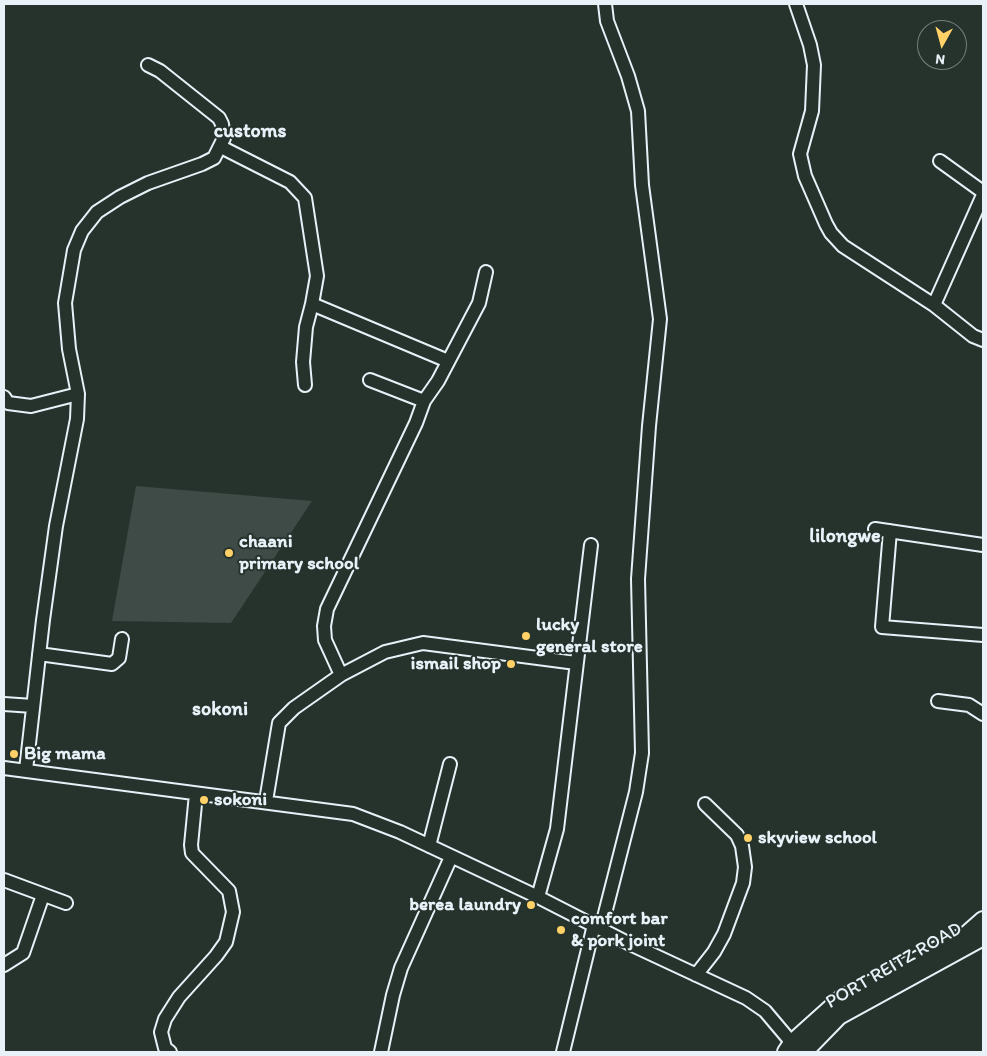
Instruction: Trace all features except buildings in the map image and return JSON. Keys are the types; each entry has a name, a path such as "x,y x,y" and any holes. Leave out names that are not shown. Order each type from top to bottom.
{"main road":[{"path":"794,1049 841,999 966,935 983,920"},
{"name":"PORT REITZ ROAD","path":"794,1049 839,1016 983,937"}],"street":[{"path":"563,1052 636,792 642,753 638,579 648,435 660,318 658,289 642,185 638,112 628,76 606,20 605,4"},
{"path":"796,4 810,45 815,83 812,111 800,154 805,176 826,224 843,246 934,305 973,336 983,340"},
{"path":"26,770 56,526 77,418 78,394 69,349 65,303 74,250 82,231 96,212 148,183 214,158 224,138 219,118 160,71 148,65"},
{"path":"221,147 290,182 305,198 317,276 307,321 303,362 305,385"},
{"path":"934,305 983,193 940,161"},
{"path":"341,675 325,640 324,626 328,609 416,423 424,401 479,303 486,272"},
{"path":"312,304 448,360"},
{"path":"370,380 424,401"},
{"path":"4,398 8,403 31,406 78,394"},
{"path":"875,529 983,545"},
{"path":"890,531 882,627 983,636"},
{"path":"538,897 557,829 576,663 585,613 591,545"},
{"path":"39,654 112,664 119,658 122,638"},
{"path":"266,801 279,723 294,708 341,675 385,652 424,643 576,663"},
{"path":"938,701 969,705 983,714"},
{"path":"4,704 33,706"},
{"path":"429,846 450,764"},
{"path":"4,768 196,794 266,801 353,814 429,846 538,897 752,1002 765,1011 794,1049"},
{"path":"170,1052 165,1048 161,1032 165,1019 179,997 226,942 233,912 229,891 192,853 191,845 196,794"},
{"path":"696,975 714,952 724,934 743,883 745,867 742,846 737,835 705,804"},
{"path":"381,1052 401,968 451,857"},
{"path":"4,880 66,903"},
{"path":"4,965 23,953 43,895"}],"shaded area":[{"path":"136,486 312,501 231,623 112,621"}],"place":[{"name":"chaani primary school","path":"229,553"},
{"name":"lucky general store","path":"526,636"},
{"name":"ismail shop","path":"511,664"},
{"name":"Big mama","path":"14,754"},
{"name":"sokoni","path":"204,800"},
{"name":"skyview school","path":"748,838"},
{"name":"berea laundry","path":"531,905"},
{"name":"comfort bar & pork joint","path":"561,930"}],"district":[{"name":"customs","path":"250,132"},
{"name":"lilongwe","path":"845,537"},
{"name":"sokoni","path":"220,710"}]}
